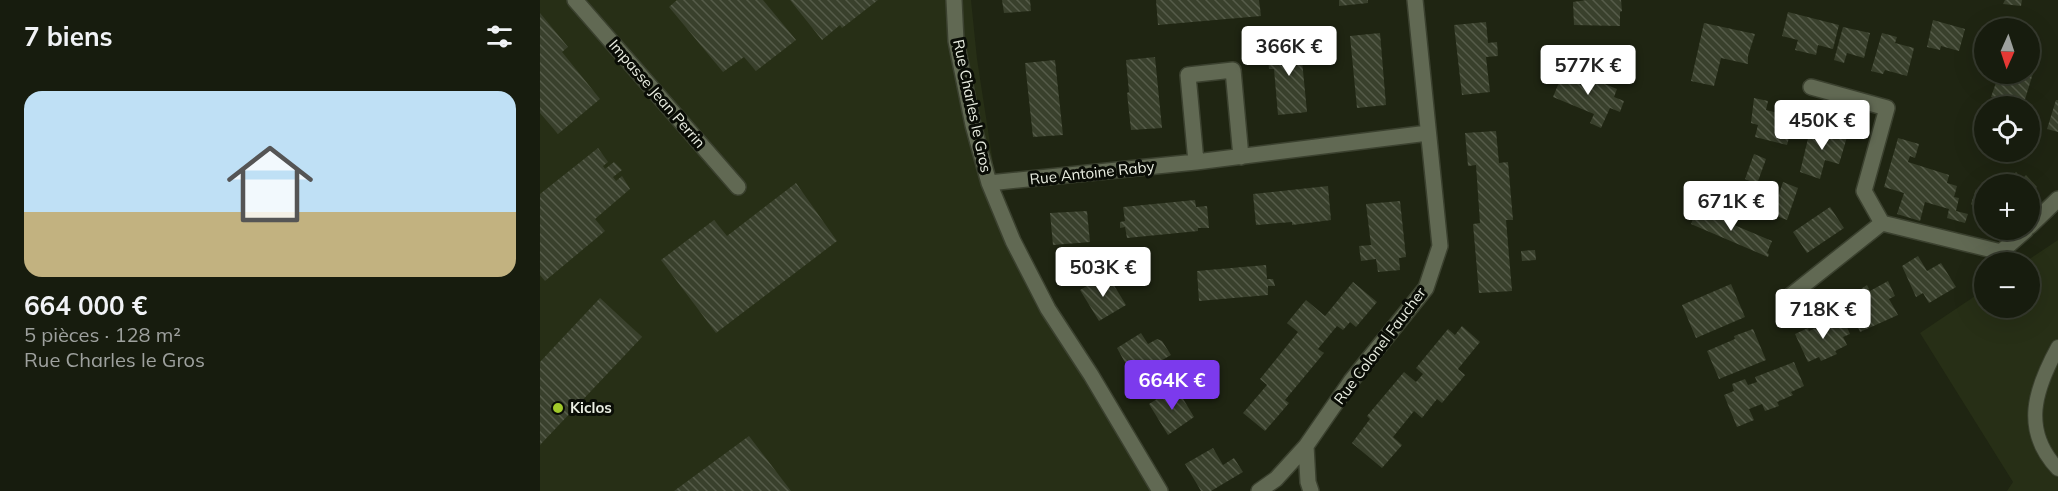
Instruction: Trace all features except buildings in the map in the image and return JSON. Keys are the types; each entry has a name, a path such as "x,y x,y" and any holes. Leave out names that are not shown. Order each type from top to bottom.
{"street":[{"name":"Impasse Jean Perrin","path":"575,0 738,187"},
{"name":"Rue Charles le Gros","path":"954,0 956,41 973,125 989,183 1013,241 1048,309 1103,393 1160,491"},
{"name":"Rue Colonel Faucher","path":"1258,491 1276,479 1306,446 1351,381 1426,288 1440,246 1415,0"},
{"path":"1196,162 1188,75 1233,70 1241,157"},
{"path":"1811,87 1887,108 1864,191 1882,223 2001,252 2015,240"},
{"name":"Rue Antoine Raby","path":"989,183 1241,157 1428,133"},
{"path":"2040,216 2058,199"},
{"path":"1785,300 1882,223"},
{"path":"1306,446 1308,482 1311,491"}],"lane":[{"path":"2058,347 2035,401 2036,428 2046,455 2058,469"}],"shaded area":[{"path":"540,0 971,0 977,59 996,182 1063,340 1158,491 540,491"},
{"path":"2058,240 2058,491 2007,491 2013,482 1920,333 1974,297 1974,318 2040,318 2040,252"}],"place":[{"name":"Kiclos","path":"558,408"}]}
